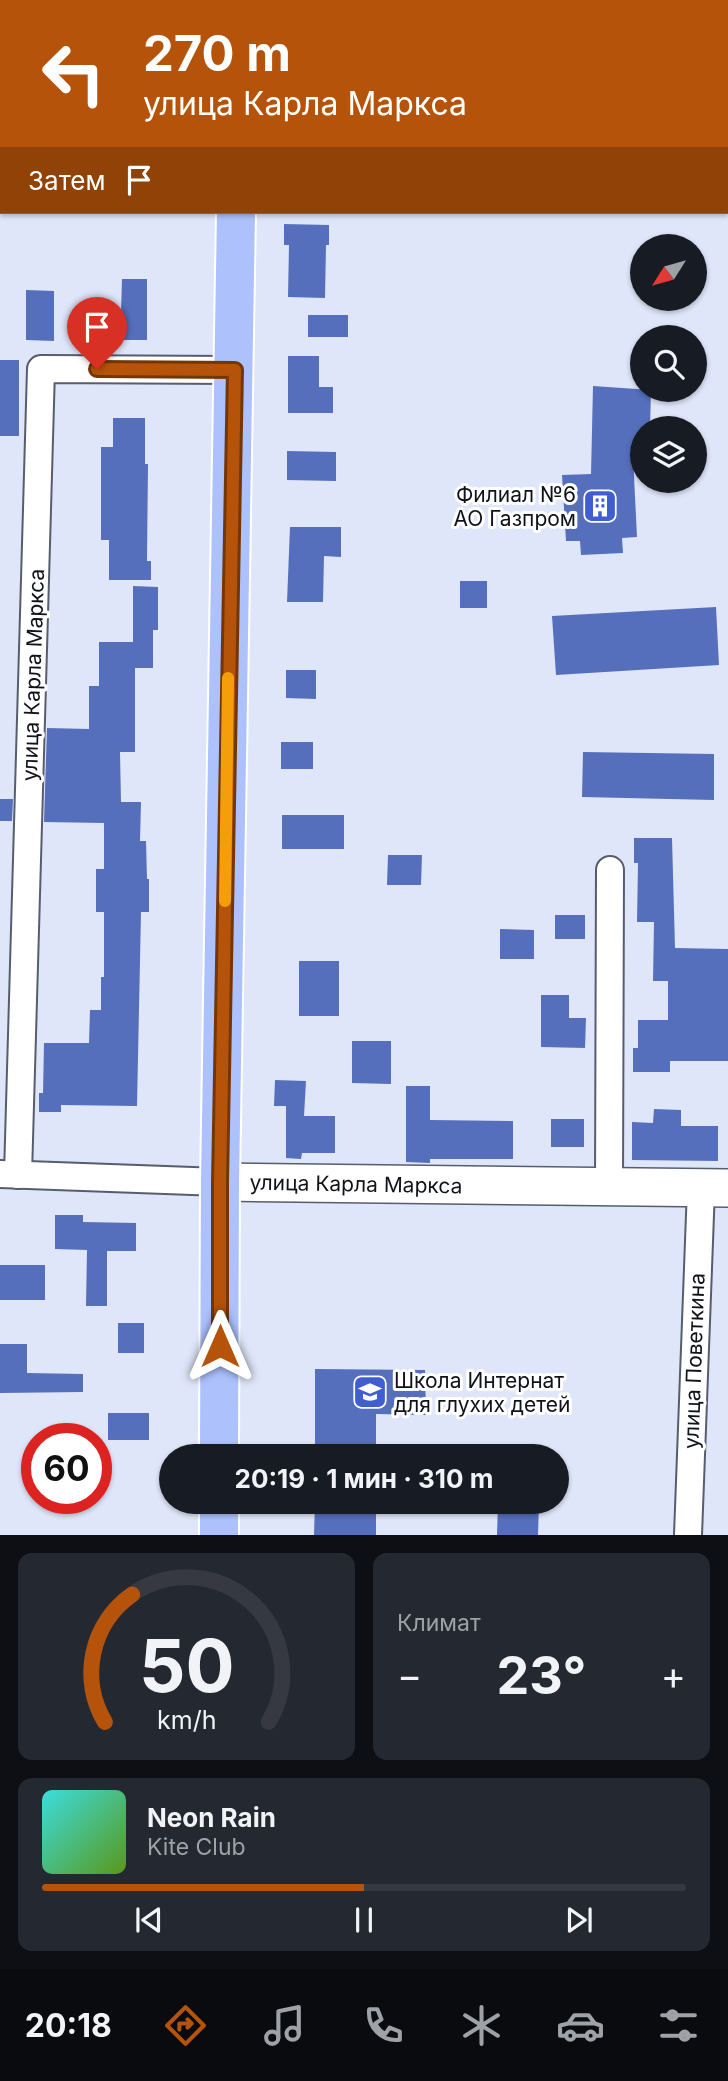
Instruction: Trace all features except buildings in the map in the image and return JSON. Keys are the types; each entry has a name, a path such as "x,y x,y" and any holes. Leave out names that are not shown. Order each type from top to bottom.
{"main road":[{"path":"219,1444 220,1182 236,214"},
{"path":"219,1514 219,1535"}],"street":[{"name":"улица Карла Маркса","path":"235,370 41,369 9,1175 220,1182 715,1188"},
{"path":"609,1187 610,870"},
{"name":"улица Поветкина","path":"688,1535 715,1188"}],"slow traffic":[{"path":"225,901 228,678"}],"place":[{"name":"Филиал №6 АО Газпром","path":"600,506"},
{"name":"Школа Интернат для глухих детей","path":"370,1392"}],"route":[{"path":"97,369 235,370 220,1182 220,1346"}]}
